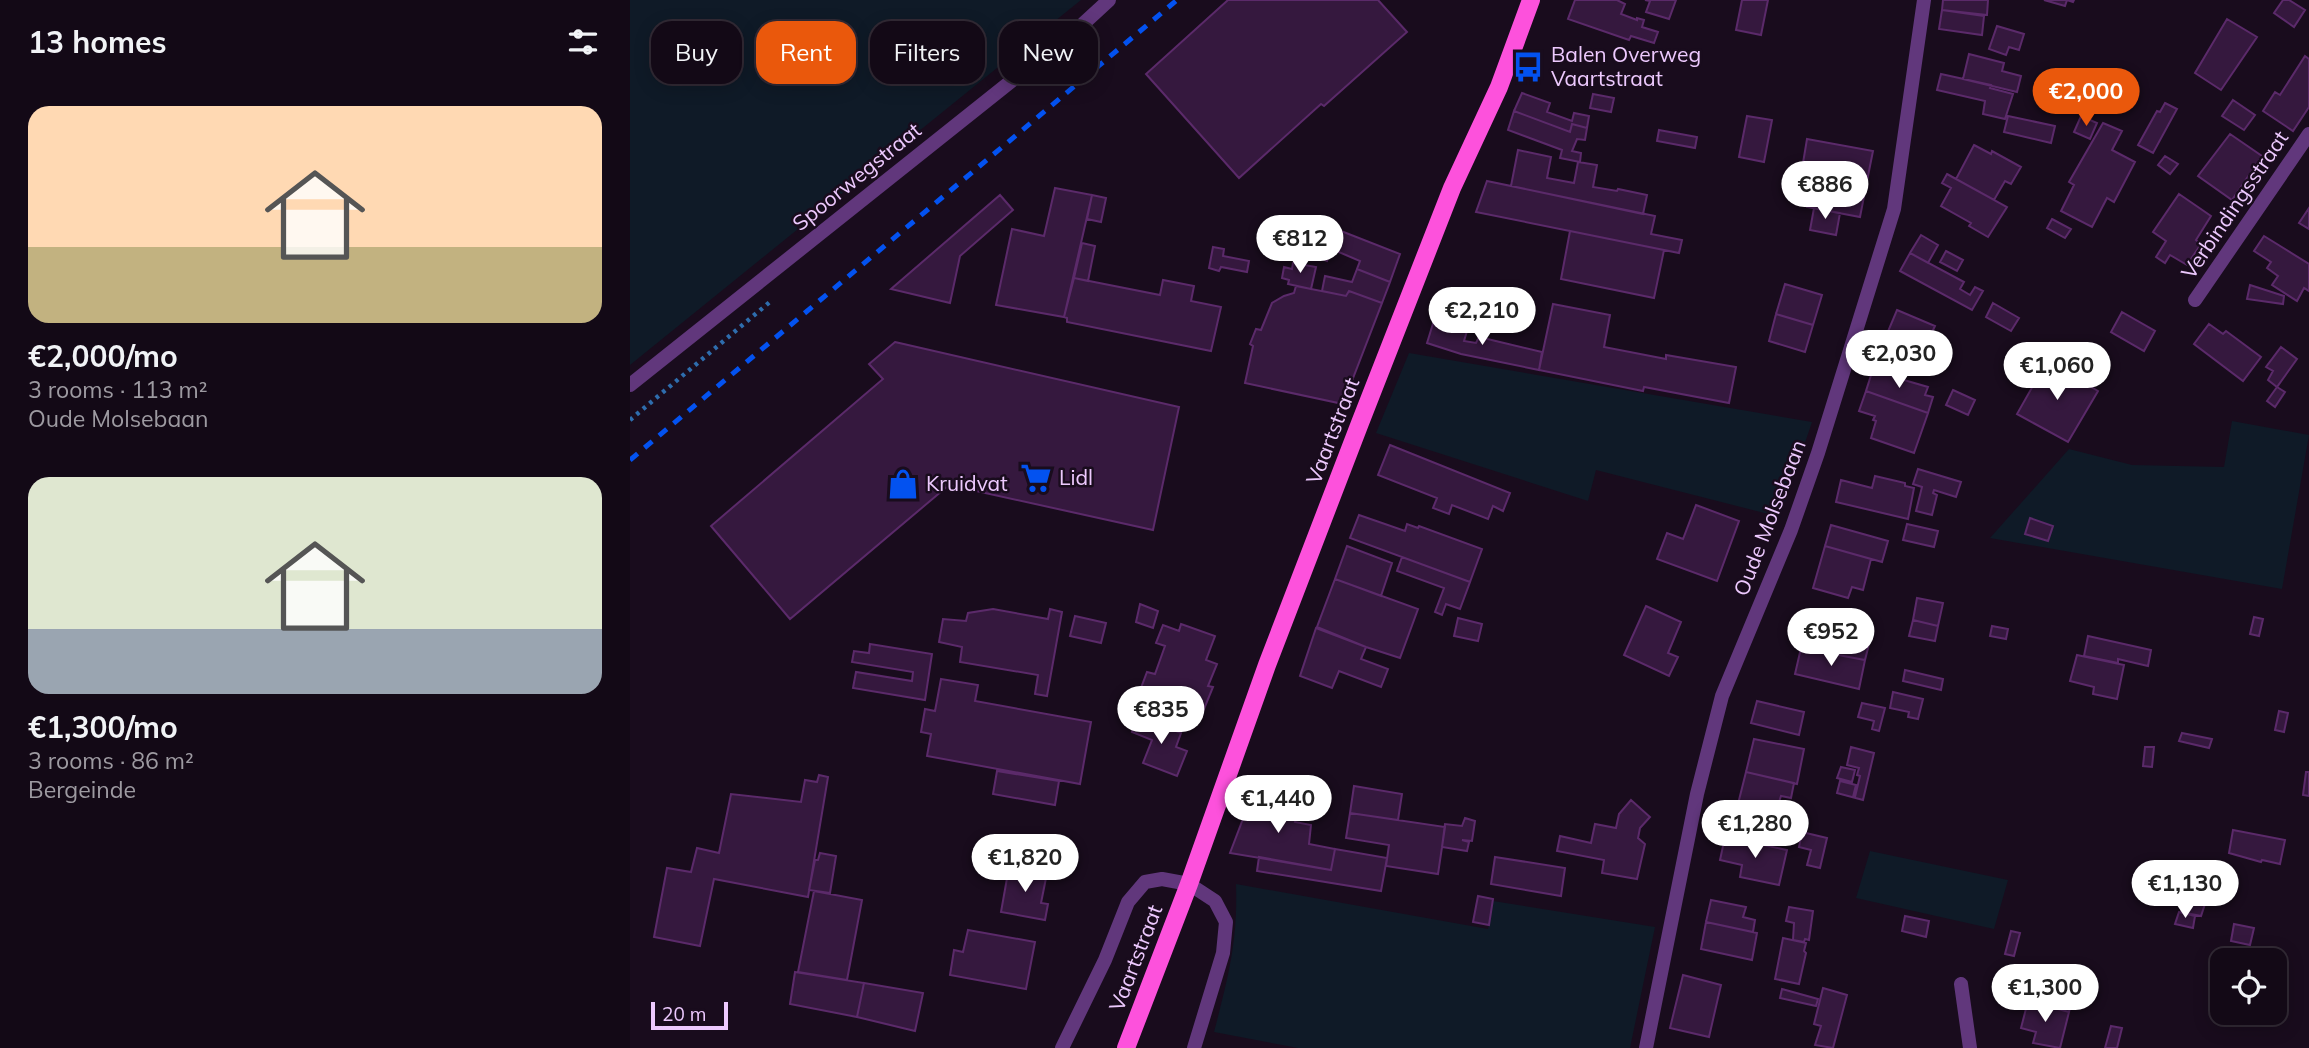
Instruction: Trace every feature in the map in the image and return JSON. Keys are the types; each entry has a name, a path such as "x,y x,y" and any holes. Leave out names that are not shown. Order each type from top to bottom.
{"main road":[{"name":"Vaartstraat","path":"1126,1048 1189,884 1267,665 1447,200 1499,87 1531,0"}],"street":[{"name":"Spoorwegstraat","path":"630,384 1072,33 1109,0"},
{"name":"Oude Molsebaan","path":"1646,1048 1697,794 1722,696 1791,530 1818,453 1894,209 1924,0"},
{"name":"Verbindingsstraat","path":"2195,300 2309,134"},
{"name":"Vaartstraat","path":"1062,1048 1105,960 1128,902 1145,882 1162,879 1189,884"},
{"path":"1189,884 1215,901 1226,922 1223,953 1194,1048"},
{"path":"1961,984 1970,1048"}],"shaded area":[{"path":"630,0 1081,0 1055,21 999,21 999,66 985,78 985,21 870,21 870,84 977,84 630,365"},
{"path":"1409,353 1812,422 1780,517 1596,470 1588,501 1376,433"},
{"path":"2232,421 2309,435 2282,589 1990,538 2069,449 2132,465 2224,467"},
{"path":"1870,851 2008,880 1994,929 1856,898"},
{"path":"1236,884 1488,929 1493,901 1655,927 1630,1048 1298,1048 1214,1032 1234,942"}],"building":[{"path":"1228,0 1378,0 1407,32 1239,178 1146,74"},
{"path":"1575,0 1617,0 1625,4 1621,14 1644,20 1642,27 1658,32 1654,43 1631,36 1629,40 1568,19"},
{"path":"1645,0 1676,0 1669,19 1646,12 1650,1"},
{"path":"1742,0 1768,0 1761,35 1736,30"},
{"path":"1943,0 1988,0 1987,15 1942,10"},
{"path":"2044,0 2067,0 2065,6"},
{"path":"2283,0 2289,0 2305,10 2294,27 2274,13"},
{"path":"1942,10 1984,16 1982,35 1939,29"},
{"path":"2227,19 2257,37 2221,90 2195,73"},
{"path":"1997,26 2024,34 2019,50 2009,47 2006,55 1989,49"},
{"path":"1969,54 2004,63 2002,71 2021,76 2017,92 1963,79"},
{"path":"2305,56 2309,59 2309,107 2293,131 2263,111 2275,92 2280,95"},
{"path":"1941,74 1991,85 1990,88 2013,94 2005,119 1983,114 1985,101 1937,90"},
{"path":"2077,75 2109,85 2101,107 2070,97"},
{"path":"1522,93 1550,103 1547,112 1572,121 1574,113 1589,116 1587,128 1572,124 1570,132 1514,111"},
{"path":"1593,94 1614,98 1611,112 1590,108"},
{"path":"2233,100 2255,115 2244,130 2222,116"},
{"path":"2165,103 2177,109 2153,153 2138,145 2157,111 2160,112"},
{"path":"1514,111 1570,132 1572,124 1587,128 1585,140 1577,139 1572,151 1581,153 1580,162 1560,158 1562,150 1508,130"},
{"path":"1747,116 1772,120 1764,162 1739,157"},
{"path":"2008,116 2055,126 2051,143 2004,132"},
{"path":"2081,116 2097,123 2090,139 2074,132"},
{"path":"2103,123 2122,131 2112,150 2135,162 2114,202 2107,198 2092,227 2061,211 2074,185 2069,182"},
{"path":"1659,130 1697,137 1695,148 1657,141"},
{"path":"2230,134 2262,156 2232,200 2198,176"},
{"path":"1807,139 1873,151 1867,181 1802,169"},
{"path":"1974,145 1991,154 1992,151 2021,167 2011,184 2005,181 1994,200 1956,179"},
{"path":"1518,150 1551,157 1547,178 1574,183 1578,162 1597,165 1593,187 1647,195 1643,214 1511,186"},
{"path":"2165,156 2178,164 2170,174 2158,165"},
{"path":"1814,171 1867,181 1860,217 1807,207"},
{"path":"1947,174 2007,207 1988,237 1969,226 1971,223 1941,206 1951,188 1942,183"},
{"path":"1487,181 1655,216 1651,234 1682,240 1679,253 1476,212"},
{"path":"1055,188 1092,195 1064,317 996,305 1012,229 1044,236"},
{"path":"2179,194 2211,216 2196,240 2201,244 2187,265 2170,255 2165,263 2156,257 2166,241 2153,232"},
{"path":"1000,195 1013,210 960,256 950,303 891,289"},
{"path":"1092,195 1106,198 1101,222 1087,219"},
{"path":"1814,208 1840,213 1836,235 1810,230"},
{"path":"2309,208 2309,229 2299,223"},
{"path":"2052,219 2071,229 2065,238 2047,228"},
{"path":"1341,231 1400,254 1390,282 1357,269 1360,261 1334,250 1333,244"},
{"path":"1570,231 1664,250 1654,298 1561,279"},
{"path":"1921,235 1938,245 1928,263 1910,253"},
{"path":"1307,236 1333,244 1327,261 1301,251"},
{"path":"2264,236 2309,264 2309,291 2304,288 2297,301 2272,285 2278,276 2267,268 2271,262 2254,251"},
{"path":"1082,243 1095,246 1088,281 1074,278"},
{"path":"1213,247 1224,249 1223,256 1249,261 1247,272 1221,267 1219,271 1209,268"},
{"path":"1946,251 1963,260 1957,271 1940,262"},
{"path":"1910,253 1964,282 1960,289 1970,295 1975,287 1983,291 1972,310 1900,271"},
{"path":"1293,263 1316,267 1311,289 1288,284 1289,280 1282,278 1284,267 1292,269"},
{"path":"1357,269 1390,282 1382,303 1349,291 1346,296 1322,291 1325,276 1352,282"},
{"path":"1074,278 1160,295 1163,280 1194,286 1191,301 1221,307 1211,351 1067,322 1064,317"},
{"path":"1785,284 1822,295 1813,325 1776,314"},
{"path":"2250,285 2284,296 2283,304 2247,299"},
{"path":"1296,286 1346,296 1349,291 1382,303 1343,404 1245,383 1253,346 1250,344 1256,329 1261,330 1272,303 1294,293"},
{"path":"1993,303 2019,318 2011,331 1986,317"},
{"path":"1553,304 1610,315 1604,347 1666,359 1666,355 1736,367 1729,403 1644,387 1643,391 1539,370"},
{"path":"1897,310 1935,326 1920,357 1884,341"},
{"path":"2122,312 2155,331 2144,351 2111,332"},
{"path":"1776,314 1813,325 1805,352 1769,341"},
{"path":"1435,317 1467,331 1464,341 1476,343 1479,337 1542,352 1539,370 1461,354 1427,343"},
{"path":"2209,324 2223,334 2226,331 2261,357 2243,381 2194,344"},
{"path":"895,342 1179,407 1153,530 949,485 790,619 711,526 883,379 869,364"},
{"path":"2281,347 2297,359 2277,387 2268,380 2273,371 2266,367"},
{"path":"2047,361 2098,391 2068,442 2017,414"},
{"path":"1873,369 1888,374 1889,369 1905,375 1904,380 1928,387 1925,395 1933,397 1928,413 1866,391"},
{"path":"2277,387 2285,392 2275,407 2267,401"},
{"path":"1953,390 1975,400 1968,415 1946,405"},
{"path":"1866,391 1928,413 1914,453 1871,438 1875,416 1859,411"},
{"path":"1390,445 1510,493 1503,511 1493,506 1488,519 1452,505 1449,514 1433,508 1437,498 1378,475"},
{"path":"1918,469 1961,482 1956,497 1934,490 1933,493 1937,495 1932,515 1916,511 1922,487 1913,484"},
{"path":"1875,476 1905,483 1905,486 1914,488 1908,519 1836,502 1841,480 1872,488"},
{"path":"1696,505 1739,521 1717,581 1657,559 1667,533 1683,539"},
{"path":"1359,515 1405,531 1407,524 1418,528 1419,526 1482,549 1470,582 1350,538"},
{"path":"2030,518 2053,526 2048,541 2025,534"},
{"path":"1907,524 1938,531 1934,547 1903,540"},
{"path":"1831,525 1888,541 1882,562 1825,546"},
{"path":"1347,546 1392,563 1381,596 1335,579"},
{"path":"1825,546 1871,559 1863,590 1852,587 1848,598 1813,588"},
{"path":"1402,557 1470,582 1460,609 1446,604 1442,615 1435,612 1444,588 1397,571"},
{"path":"1335,579 1418,609 1400,658 1317,627"},
{"path":"1917,598 1943,603 1938,626 1913,620"},
{"path":"1140,604 1158,611 1153,628 1136,622"},
{"path":"1646,606 1681,622 1668,653 1678,657 1669,676 1624,655"},
{"path":"993,609 1048,619 1050,609 1062,612 1047,696 1035,694 1038,675 960,662 962,647 939,642 943,619 966,621 968,613"},
{"path":"1075,616 1106,623 1101,643 1070,636"},
{"path":"2254,617 2263,619 2259,636 2250,634"},
{"path":"1458,618 1482,624 1478,641 1454,636"},
{"path":"1807,618 1872,632 1865,660 1801,648"},
{"path":"1913,620 1938,626 1935,641 1909,636"},
{"path":"1181,624 1215,636 1206,660 1217,664 1208,686 1213,687 1202,714 1148,694 1149,691 1141,688 1147,672 1155,674 1165,646 1156,643 1163,625 1179,631"},
{"path":"1992,626 2008,629 2006,639 1990,636"},
{"path":"1316,628 1366,647 1361,659 1388,669 1381,687 1339,671 1332,688 1300,676"},
{"path":"2088,636 2151,650 2148,666 2118,659 2118,663 2084,656"},
{"path":"870,644 932,654 925,700 853,688 856,672 912,681 913,672 852,662 854,651 869,653"},
{"path":"1801,648 1865,660 1859,689 1795,674"},
{"path":"2077,655 2124,665 2117,699 2093,694 2094,687 2070,681"},
{"path":"1905,670 1943,679 1941,690 1903,681"},
{"path":"941,679 978,685 975,701 1091,722 1080,784 927,756 931,734 921,732 925,709 935,711"},
{"path":"1893,692 1923,699 1918,719 1908,717 1909,712 1890,708"},
{"path":"1757,701 1804,712 1799,735 1751,723"},
{"path":"1862,703 1885,708 1879,731 1872,729 1874,721 1858,717"},
{"path":"2279,711 2288,713 2284,732 2275,730"},
{"path":"1138,716 1181,733 1176,747 1187,751 1177,776 1143,763 1152,740 1132,732"},
{"path":"2182,733 2212,739 2209,748 2179,741"},
{"path":"1754,739 1804,749 1797,784 1746,772"},
{"path":"1851,747 1874,753 1863,800 1837,793 1840,781 1856,785 1855,797 1860,776 1857,775 1859,768 1847,765"},
{"path":"2145,747 2154,747 2152,767 2143,766"},
{"path":"1841,767 1855,770 1852,782 1837,778"},
{"path":"997,771 1059,781 1055,805 993,794"},
{"path":"1746,772 1794,783 1791,798 1781,796 1777,808 1772,807 1771,811 1738,804"},
{"path":"2306,772 2309,772 2309,796 2303,795"},
{"path":"819,775 828,777 808,897 714,879 700,946 654,937 667,868 691,872 697,848 719,853 731,794 801,802 805,780 817,782"},
{"path":"1354,786 1402,794 1398,820 1350,813"},
{"path":"1254,790 1299,806 1295,822 1311,825 1309,844 1335,849 1331,870 1230,853"},
{"path":"1631,800 1650,817 1640,828 1638,838 1645,844 1637,879 1602,873 1604,860 1557,851 1560,836 1591,843 1595,824 1616,828 1619,814"},
{"path":"1350,813 1445,827 1438,874 1386,866 1389,845 1346,838"},
{"path":"1465,818 1475,821 1472,841 1462,840 1469,842 1467,851 1442,847 1445,824 1462,826"},
{"path":"2233,830 2285,840 2280,864 2229,853"},
{"path":"1802,832 1827,838 1820,868 1807,865 1811,850 1799,847"},
{"path":"1725,837 1787,850 1779,885 1740,877 1742,865 1720,860"},
{"path":"1335,849 1387,858 1381,891 1257,871 1259,857 1331,870"},
{"path":"820,853 836,856 830,893 809,890 815,860 818,860"},
{"path":"1495,857 1565,868 1561,896 1491,884"},
{"path":"2154,865 2177,868 2172,888 2150,883"},
{"path":"1009,867 1047,873 1041,903 1048,904 1045,920 1001,912"},
{"path":"814,891 862,900 847,980 798,972"},
{"path":"1478,896 1493,899 1489,925 1473,922"},
{"path":"2184,899 2205,904 2201,916 2181,912"},
{"path":"1711,900 1746,907 1743,917 1755,920 1753,932 1706,922"},
{"path":"1789,907 1813,911 1809,940 1793,940 1794,923 1786,921"},
{"path":"2179,912 2195,916 2193,928 2175,924"},
{"path":"1905,916 1929,921 1926,937 1902,931"},
{"path":"1706,922 1757,933 1752,960 1701,949"},
{"path":"2234,924 2254,928 2250,945 2231,941"},
{"path":"968,930 1035,942 1026,989 950,975 954,950 963,952"},
{"path":"2011,931 2020,933 2014,956 2005,954"},
{"path":"1783,938 1806,943 1799,984 1775,979"},
{"path":"2052,967 2079,974 2069,1012 2028,1001 2034,975 2049,979"},
{"path":"795,972 864,983 857,1017 790,1004"},
{"path":"1683,975 1721,985 1709,1037 1670,1028"},
{"path":"864,983 923,993 915,1031 857,1017"},
{"path":"1823,988 1847,995 1833,1048 1815,1045 1821,1026 1814,1024"},
{"path":"1782,989 1818,999 1816,1006 1780,998"},
{"path":"2028,1001 2069,1012 2060,1048 2033,1043 2036,1032 2021,1028"},
{"path":"2111,1026 2122,1028 2117,1048 2105,1048"}],"railway":[{"path":"630,460 1177,0"}],"place":[{"name":"Balen Overweg Vaartstraat","path":"1528,67"},
{"name":"Lidl","path":"1036,478"},
{"name":"Kruidvat","path":"903,484"}]}
